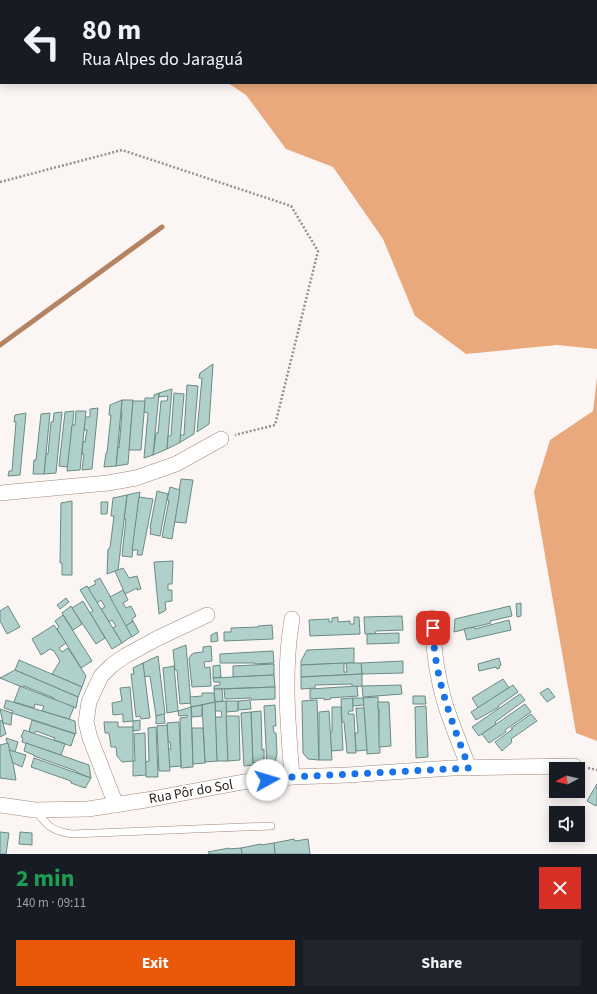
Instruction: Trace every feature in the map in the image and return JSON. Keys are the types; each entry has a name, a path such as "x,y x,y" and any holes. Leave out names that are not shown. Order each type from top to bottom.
{"street":[{"path":"0,493 108,483 136,478 176,464 221,439"},
{"path":"116,805 87,727 88,702 101,676 112,665 158,638 207,615"},
{"path":"432,618 436,662 446,705 469,768"},
{"path":"292,619 287,665 288,716 292,777"},
{"name":"Rua Pôr do Sol","path":"0,805 35,810 88,809 243,782 292,777 469,768 549,766"}],"lane":[{"path":"35,810 46,824 57,832 72,834 271,826"}],"path":[{"path":"0,182 122,150 291,206 318,251 275,424 221,439"}],"shaded area":[{"path":"230,84 597,84 597,349 557,345 466,354 415,316 383,239 333,167 286,149 246,95"},
{"path":"597,377 597,741 576,733 534,492 550,440 593,411"}],"building":[{"path":"213,364 209,424 197,432 202,378 199,378 200,373"},
{"path":"187,385 198,386 194,434 179,443 180,435 184,435"},
{"path":"172,389 167,449 153,455 156,433 158,433 161,401 167,401 168,396 159,397 159,393"},
{"path":"159,393 153,455 144,458 148,413 144,412 145,398 154,398 154,395"},
{"path":"174,393 184,394 180,441 167,449 168,436 171,436"},
{"path":"122,400 133,400 128,464 116,466 118,447 119,448"},
{"path":"122,400 116,466 104,467 111,415 109,415 110,405"},
{"path":"133,401 145,401 141,450 129,450"},
{"path":"98,408 92,469 82,470 84,454 82,454 83,441 85,442 87,430 84,430 85,417 90,417 90,409"},
{"path":"74,411 68,467 59,466 65,412"},
{"path":"76,411 86,411 80,470 67,471 72,425 75,425"},
{"path":"62,412 56,473 44,474 46,454 48,454 51,422 53,422 54,413"},
{"path":"26,413 20,475 8,476 9,471 12,471 16,422 14,422 15,415"},
{"path":"50,413 44,474 33,474 41,414"},
{"path":"181,479 193,480 186,523 174,522"},
{"path":"170,487 180,490 172,539 162,537"},
{"path":"157,491 168,494 160,536 150,534"},
{"path":"140,492 132,557 122,556 127,495"},
{"path":"127,495 118,570 107,574 108,549 110,548 114,516 111,516 113,498"},
{"path":"139,497 153,499 142,555 137,555 138,550 132,550"},
{"path":"72,501 72,575 62,575 62,563 60,563 61,503"},
{"path":"101,502 108,502 107,514 101,514"},
{"path":"173,561 172,584 168,584 168,590 172,590 172,601 165,602 166,610 159,614 154,562"},
{"path":"123,568 129,578 137,576 141,589 137,590 137,588 125,594 115,571"},
{"path":"100,578 132,636 122,643 113,628 116,626 112,620 109,622 101,609 105,607 101,600 97,603 88,588 96,584 94,581"},
{"path":"87,586 122,643 112,649 90,613 93,611 80,590"},
{"path":"123,590 128,600 123,603 126,608 131,606 136,616 132,619 133,621 126,626 110,597"},
{"path":"66,598 69,602 60,609 57,605"},
{"path":"83,601 105,638 96,644 72,608"},
{"path":"521,603 521,616 517,617 516,604"},
{"path":"8,606 20,627 7,634 0,621 0,611"},
{"path":"71,606 82,624 73,630 62,613"},
{"path":"510,606 512,616 454,632 455,619"},
{"path":"63,615 92,661 81,668 57,629 59,627 55,621"},
{"path":"402,616 403,630 376,631 375,634 365,634 364,617"},
{"path":"338,617 338,622 350,621 350,624 354,624 354,617 359,617 360,634 310,636 309,620 329,619 329,622 332,622 332,618"},
{"path":"509,620 511,630 467,640 464,629 474,627 475,629"},
{"path":"133,621 139,632 132,637 126,626"},
{"path":"54,625 66,643 59,648 62,652 68,648 86,676 82,687 52,674 60,661 54,651 50,649 41,655 32,639"},
{"path":"272,625 273,639 224,641 224,632 231,632 231,628"},
{"path":"217,632 218,641 211,642 211,635"},
{"path":"399,633 399,643 367,644 367,634"},
{"path":"186,645 191,703 180,704 177,670 175,670 173,650"},
{"path":"211,646 212,661 204,662 205,668 210,667 211,686 192,687 189,659 194,653 203,652 203,647"},
{"path":"354,648 354,663 301,665 301,661 307,650"},
{"path":"273,651 274,663 220,663 220,654"},
{"path":"158,656 165,714 156,716 150,676 144,677 143,663"},
{"path":"499,658 501,665 499,666 500,668 497,669 496,667 479,671 478,664"},
{"path":"19,660 82,687 78,697 15,670"},
{"path":"403,661 403,673 362,674 361,663"},
{"path":"143,663 150,718 141,719 140,716 136,717 131,674 134,674 133,668"},
{"path":"344,663 344,672 347,672 346,663 361,663 362,674 301,677 301,665"},
{"path":"274,664 274,675 233,677 233,666"},
{"path":"220,665 221,677 213,678 213,666"},
{"path":"174,666 178,711 167,713 163,668"},
{"path":"15,670 78,697 76,708 53,700 54,698 24,686 22,687 0,678"},
{"path":"362,674 362,686 352,687 352,684 315,685 315,688 301,689 301,677"},
{"path":"274,675 275,687 214,689 214,686 220,685 220,682 214,682 213,678"},
{"path":"503,679 509,688 478,708 472,698"},
{"path":"401,685 402,694 363,697 362,686"},
{"path":"513,685 518,692 498,706 499,707 476,720 471,712"},
{"path":"20,686 74,707 69,719 42,711 44,706 35,704 34,708 14,702"},
{"path":"357,686 358,696 330,698 331,699 324,700 324,698 310,699 310,689"},
{"path":"130,687 133,721 123,722 123,714 113,715 112,703 122,701 120,688"},
{"path":"275,687 275,699 225,699 224,689"},
{"path":"548,688 555,697 547,702 540,693"},
{"path":"214,689 222,689 223,701 215,702"},
{"path":"202,693 214,693 215,702 191,707 190,697 202,696"},
{"path":"520,694 525,700 479,736 472,727"},
{"path":"413,696 425,696 426,704 413,704"},
{"path":"378,697 380,753 367,754 363,698"},
{"path":"353,698 353,711 349,711 348,714 354,714 356,753 347,753 344,722 342,722 341,699"},
{"path":"353,698 363,698 364,705 353,706"},
{"path":"6,700 75,721 76,734 12,713 13,711 4,708"},
{"path":"250,700 251,709 238,710 238,701"},
{"path":"317,700 319,760 308,759 303,753 302,701"},
{"path":"226,701 238,701 238,711 226,712"},
{"path":"226,701 228,761 217,761 215,717 222,717 221,711 215,711 215,702"},
{"path":"215,702 217,761 205,762 202,705"},
{"path":"378,702 389,702 391,746 379,747"},
{"path":"525,704 531,712 505,730 506,732 489,743 482,734"},
{"path":"202,705 202,716 192,717 191,707"},
{"path":"275,705 276,726 273,726 274,733 276,733 277,754 275,762 267,766 264,706"},
{"path":"426,706 428,757 416,758 415,707"},
{"path":"191,707 193,767 181,768 180,718 187,717 187,715 179,716 178,711"},
{"path":"332,707 341,707 343,750 331,751 330,733 332,732"},
{"path":"356,708 364,708 367,750 356,751 355,733 358,733"},
{"path":"0,709 12,713 11,725 3,723"},
{"path":"261,711 262,750 264,749 264,762 253,763 251,712"},
{"path":"329,711 332,760 319,760 319,712"},
{"path":"251,712 253,765 244,766 241,713"},
{"path":"164,714 165,723 156,724 156,716"},
{"path":"531,714 537,721 511,739 512,742 502,751 495,742 513,729 511,728"},
{"path":"226,716 239,716 240,760 228,761"},
{"path":"2,720 6,734 0,737 0,721"},
{"path":"32,720 75,734 71,746 36,731 34,734 29,731"},
{"path":"140,720 140,730 133,731 133,721"},
{"path":"104,722 118,722 118,727 133,727 133,761 122,762 117,756 116,747 111,747 109,733 105,733"},
{"path":"179,722 181,766 169,767 168,749 171,749 170,742 168,742 167,723"},
{"path":"167,725 170,771 159,771 157,726"},
{"path":"156,727 158,777 146,777 145,762 149,761 148,728"},
{"path":"192,728 203,728 205,763 193,764"},
{"path":"24,730 65,744 61,755 22,742 23,738 21,737"},
{"path":"145,733 146,775 133,776 133,761 135,761 134,734"},
{"path":"6,738 18,742 15,752 9,750"},
{"path":"8,743 16,780 0,778 0,745"},
{"path":"26,743 89,765 91,778 24,751"},
{"path":"9,750 26,755 22,767 13,763"},
{"path":"34,758 91,778 85,788 71,783 71,781 31,767"},
{"path":"597,784 597,804 596,806 587,801"},
{"path":"0,832 9,833 6,854 0,854"},
{"path":"20,832 32,833 32,845 19,844"},
{"path":"294,839 295,841 308,839 310,854 275,854 274,843"},
{"path":"274,843 275,854 242,854 241,848"},
{"path":"229,848 241,848 242,854 209,854 208,852"}],"waterway":[{"path":"0,345 162,227"}],"route":[{"path":"267,780 292,777 469,768 446,705 436,662 433,628"}]}
